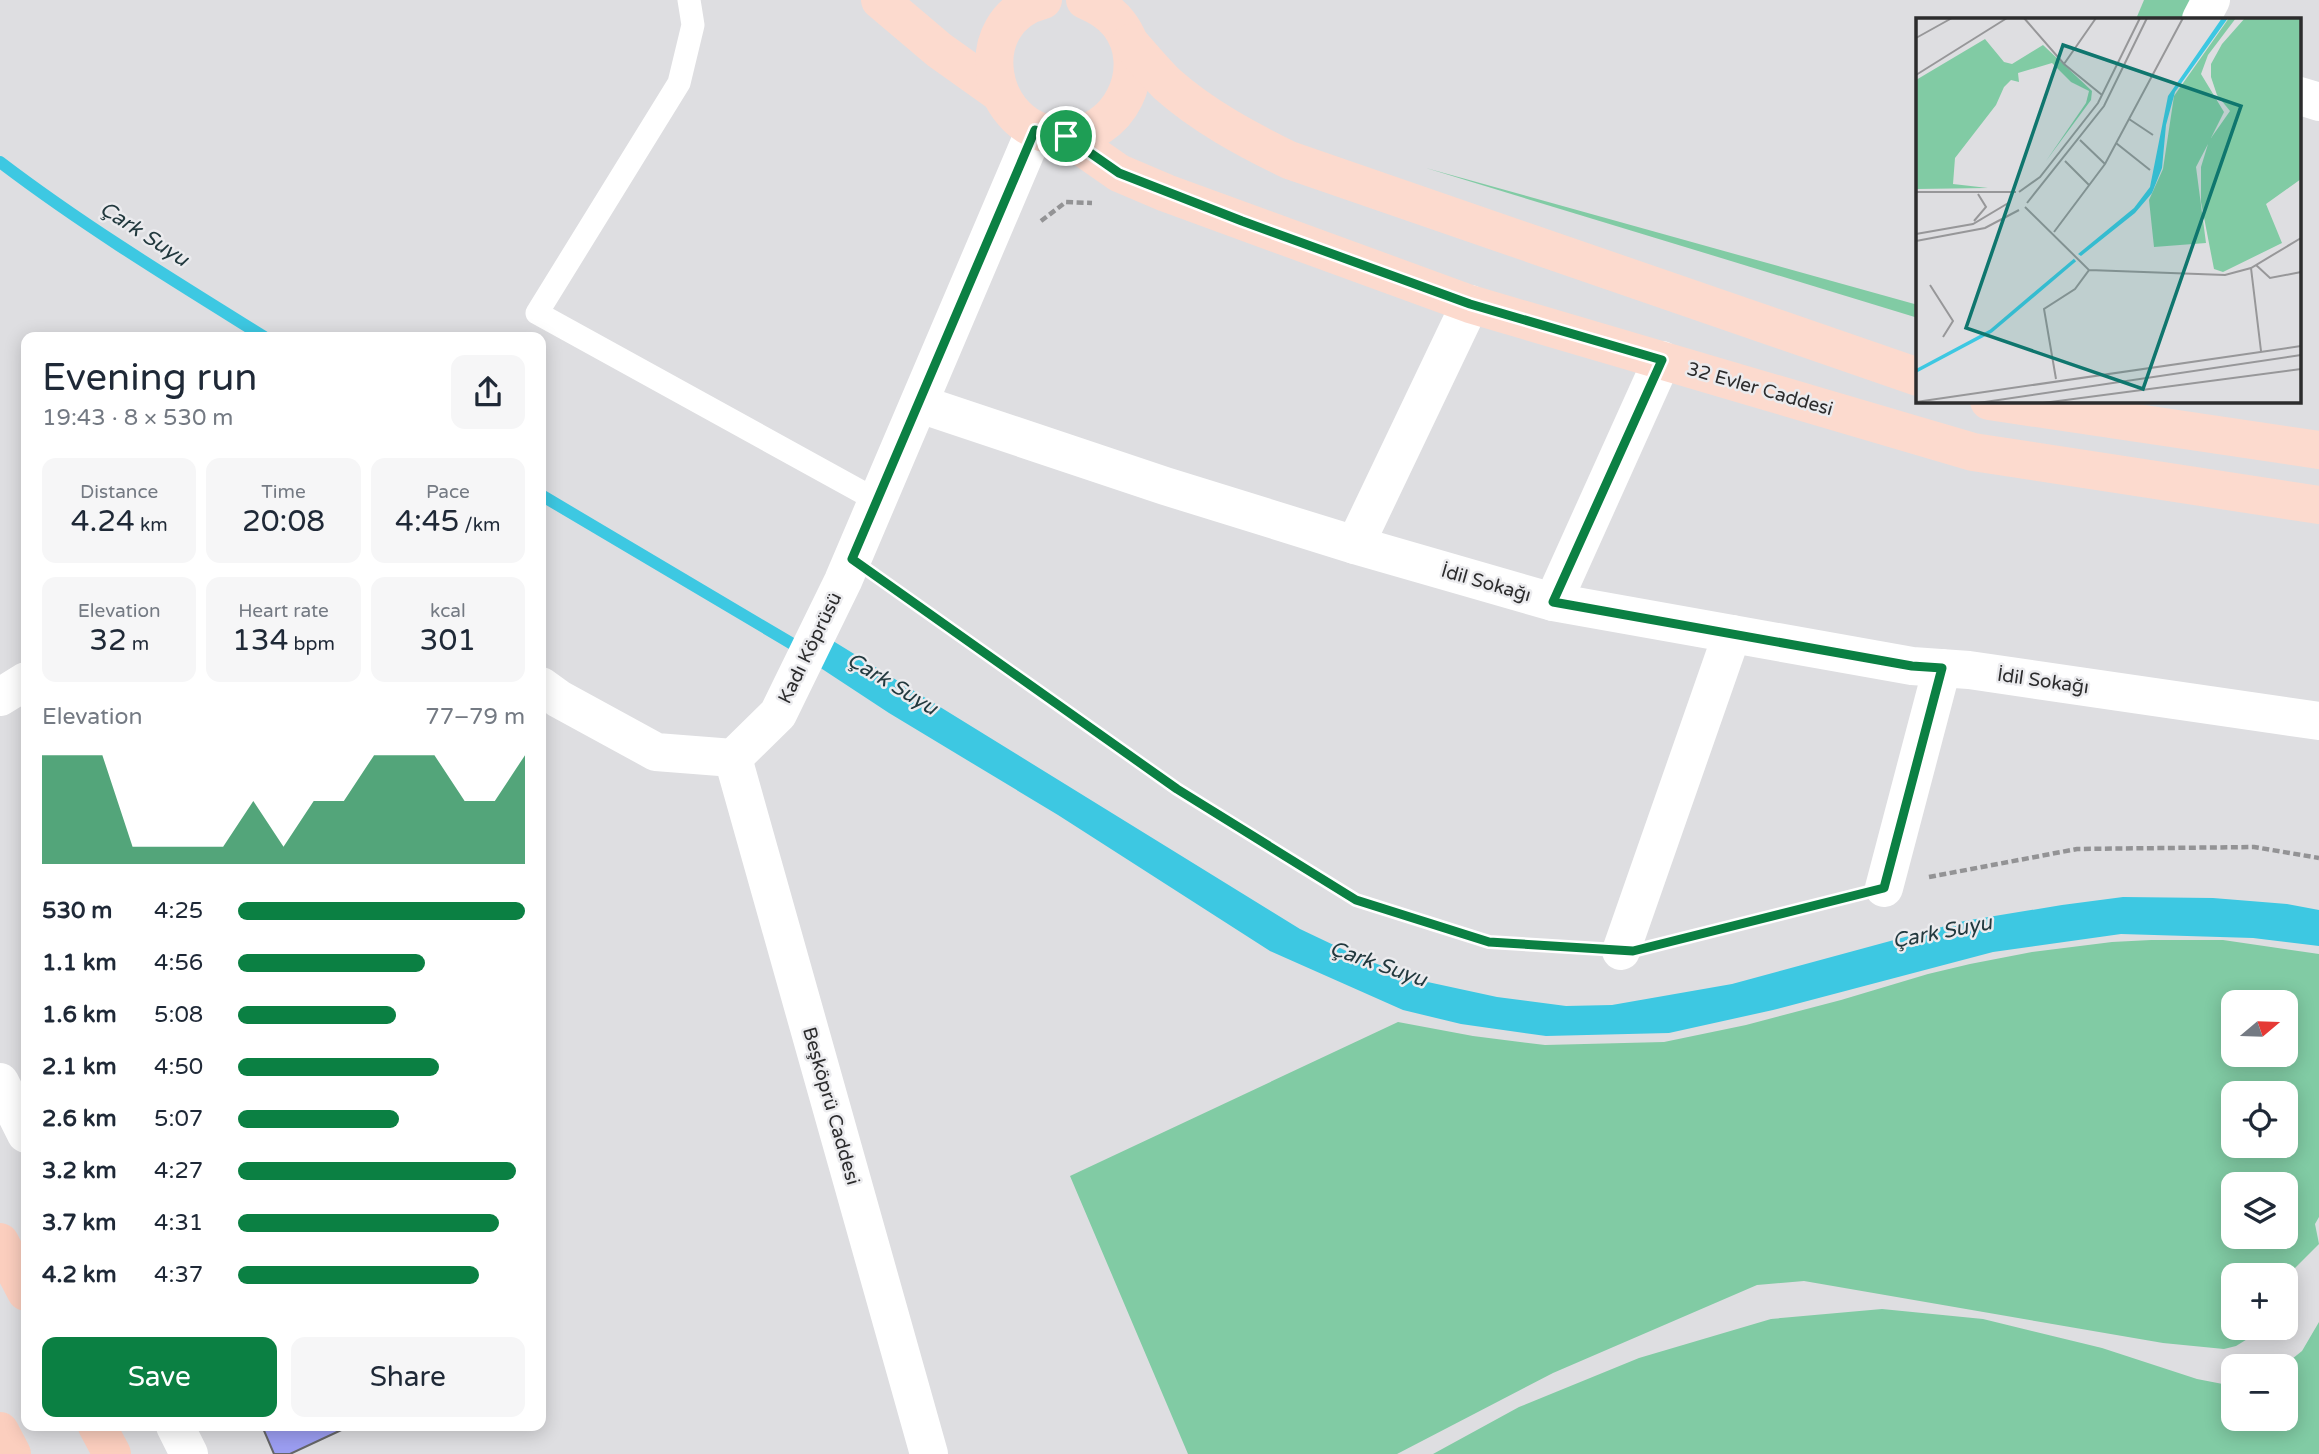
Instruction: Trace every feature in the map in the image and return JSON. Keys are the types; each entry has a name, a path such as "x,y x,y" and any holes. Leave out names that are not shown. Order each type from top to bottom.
{"highway":[{"path":"0,1242 21,1282"},
{"path":"0,1431 12,1454"},
{"path":"100,1431 112,1454"}],"main road":[{"path":"880,0 939,50 998,92"},
{"path":"1084,0 1103,8 1120,24 1130,43 1166,83 1245,139 1289,160 1916,376"},
{"path":"998,92 994,72 998,42 1014,17 1032,1"},
{"path":"1051,133 1088,132 1107,121 1121,106 1130,86 1133,65 1130,43"},
{"name":"32 Evler Caddesi","path":"998,92 1007,108 1020,121 1051,133 1119,173 1166,193 1470,304 1973,452 2319,505"},
{"path":"2002,402 2054,406 2319,450"}],"street":[{"path":"2202,18 2211,0"},
{"path":"2302,97 2319,102"},
{"name":"Kadı Köprüsü","path":"733,758 778,714 847,570 920,404 1051,133"},
{"path":"1355,545 1470,304"},
{"path":"1553,602 1662,360"},
{"name":"İdil Sokağı","path":"920,404 1165,486 1355,545 1553,602 1912,666 1969,670 2319,722"},
{"path":"1621,951 1732,634"},
{"path":"1884,888 1942,668"},
{"path":"0,697 21,684"},
{"path":"546,690 656,752 733,758"},
{"name":"Beşköprü Caddesi","path":"733,758 929,1454"},
{"path":"0,1082 21,1124"},
{"path":"178,1431 189,1454"}],"lane":[{"path":"689,0 693,25 679,83 537,313 878,501"}],"path":[{"path":"1034,231 1041,221 1066,202 1094,203"},
{"path":"847,570 1177,789 1356,900 1489,942 1633,951 1951,871 2077,849 2254,847 2319,858"}],"green space":[{"path":"2144,0 2198,0 2190,18 2136,18"},
{"path":"1426,168 1916,304 1916,317"},
{"path":"2223,940 2319,954 2319,1217 2315,1224 2319,1244 2298,1265 2221,1263 2221,1340 2246,1340 2236,1346 2224,1349 2163,1343 1804,1281 1757,1285 1553,1373 1397,1454 1188,1454 1070,1176 1398,1022 1473,1036 1545,1045 1664,1042 1746,1025 1928,974 2032,952 2112,942"},
{"path":"1882,1309 1983,1319 2102,1348 2197,1379 2221,1384 2221,1431 2298,1431 2298,1354 2319,1322 2319,1454 1433,1454 1519,1407 1639,1358 1771,1319"}],"water":[{"path":"825,636 1300,929 1361,958 1423,981 1497,997 1566,1006 1612,1005 1732,984 1964,921 2123,897 2213,898 2287,904 2319,910 2319,946 2253,938 2121,934 1993,952 1773,1010 1669,1033 1546,1036 1461,1024 1403,1010 1270,951 813,663"}],"building":[{"path":"264,1431 339,1431 290,1454 274,1454"}],"waterway":[{"name":"Çark Suyu","path":"0,162 97,231 256,332"},
{"name":"Çark Suyu","path":"546,498 806,652"}],"route":[{"path":"1035,130 1066,136 1119,173 1166,193 1470,304 1662,360 1553,602 1912,666 1942,668 1884,888 1633,951 1489,942 1356,900 1177,789 852,559 1035,130"}]}
